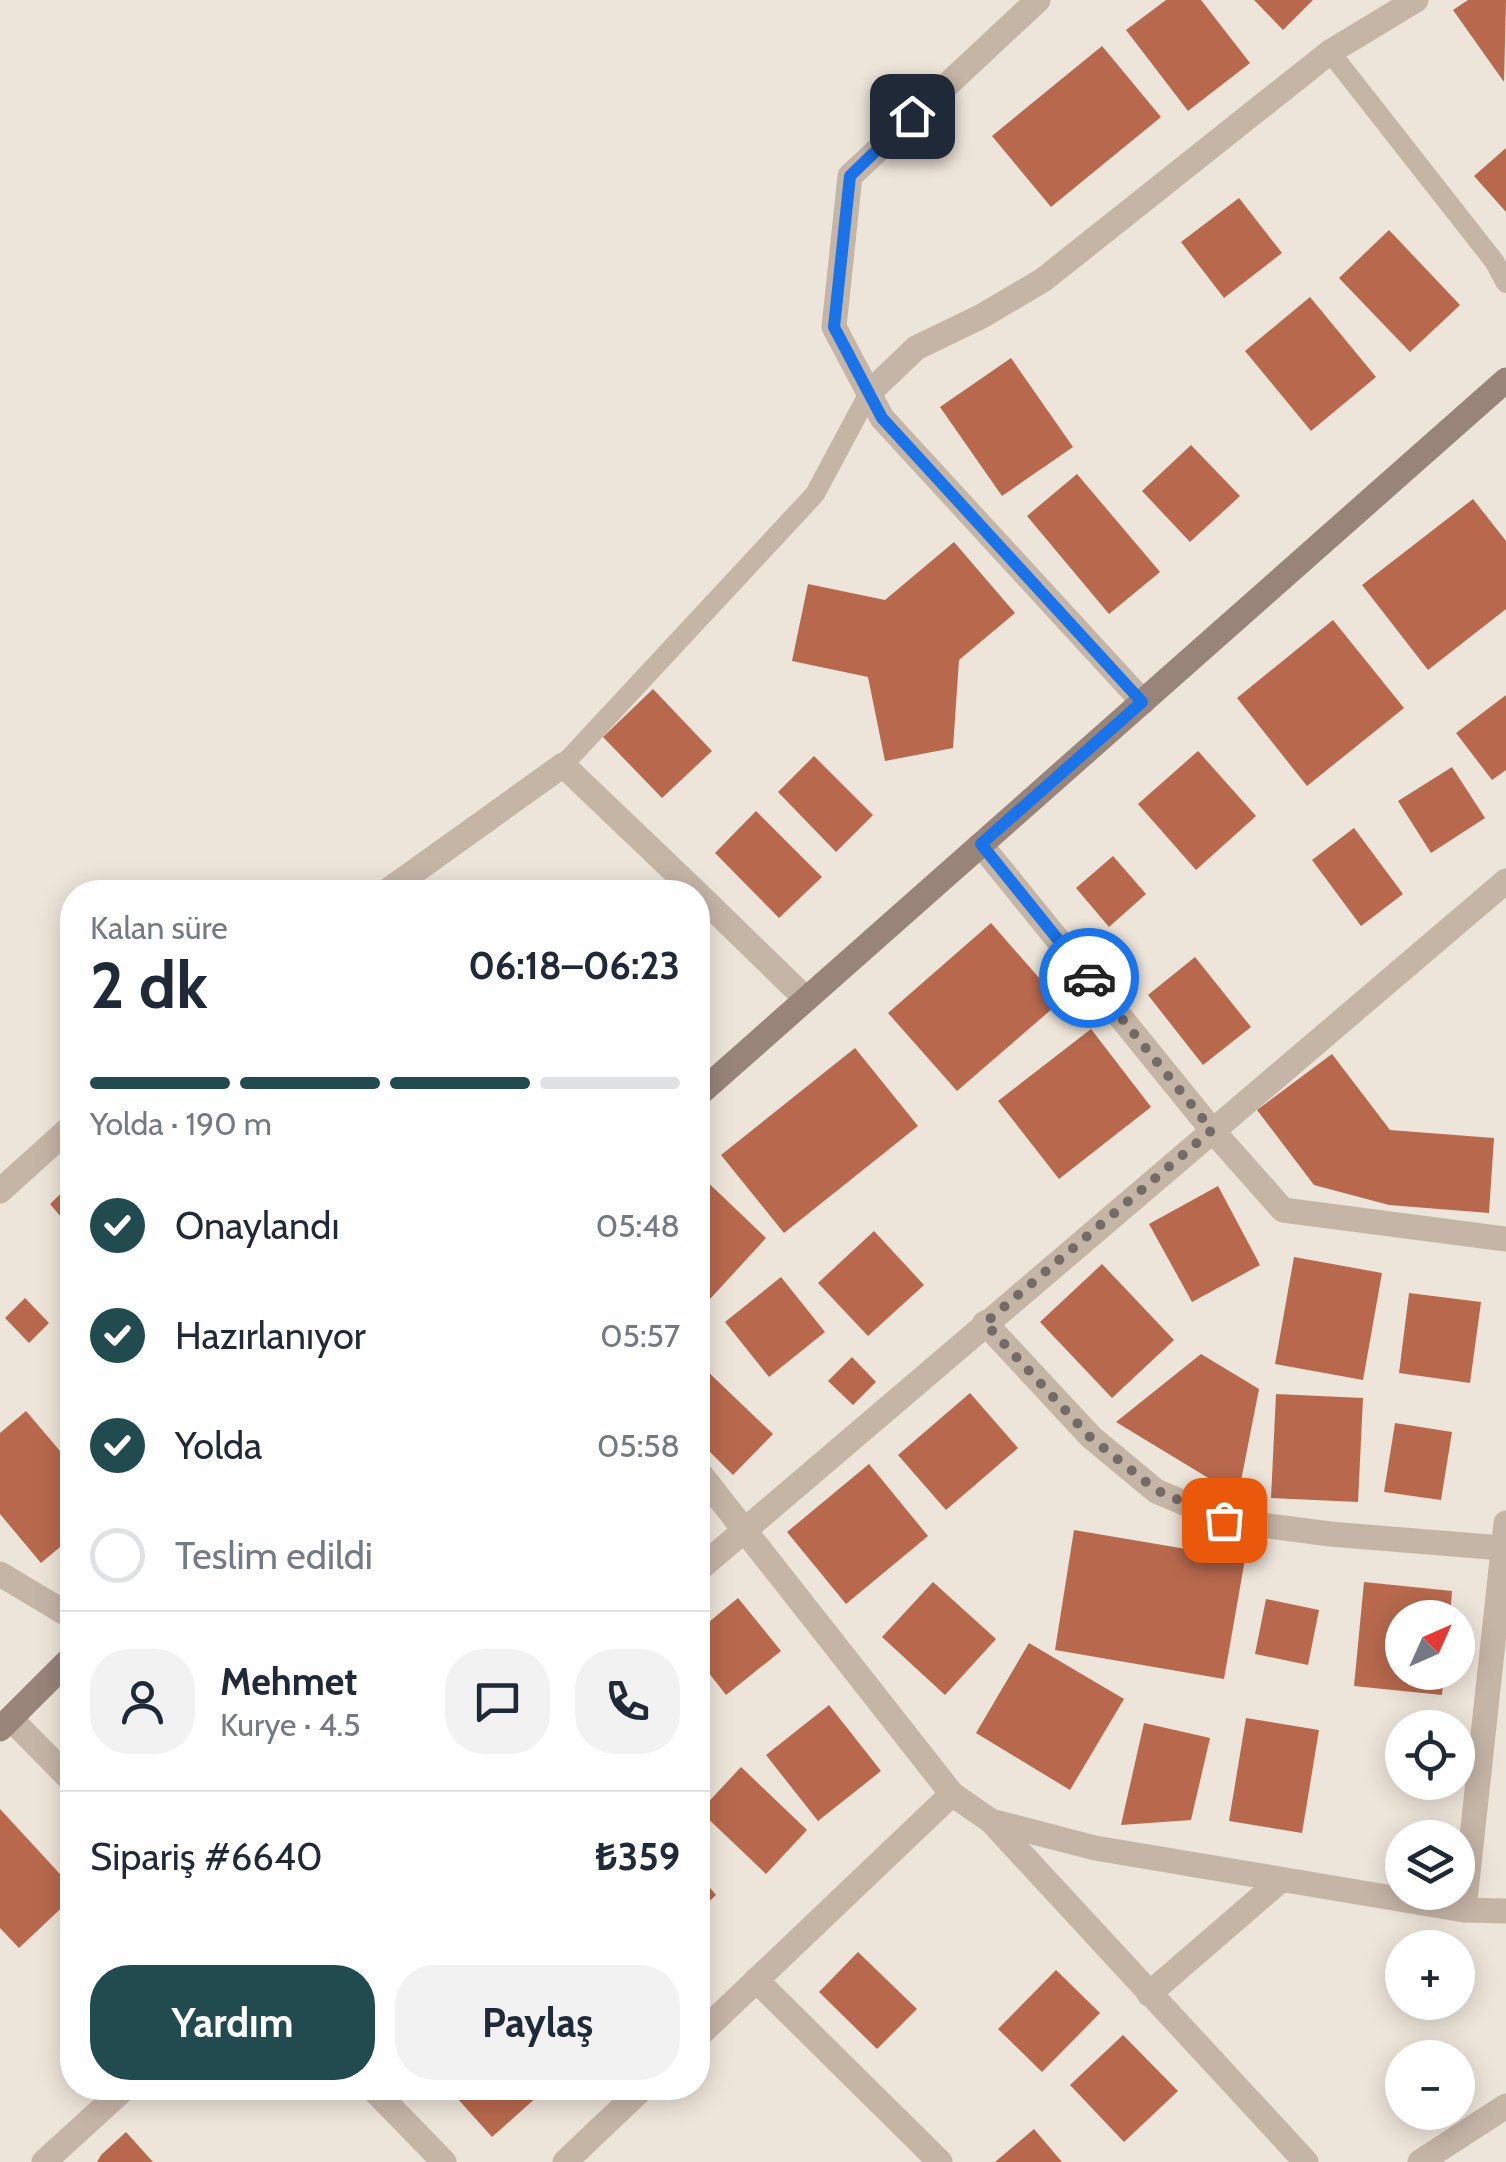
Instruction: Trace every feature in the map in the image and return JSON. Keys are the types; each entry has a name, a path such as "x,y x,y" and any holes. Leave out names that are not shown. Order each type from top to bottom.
{"main road":[{"path":"710,1084 1506,380"},
{"path":"6,1724 60,1669"}],"street":[{"path":"1038,0 850,176 834,327 882,418 1142,702"},
{"path":"869,393 916,348 1043,280 1330,52 1416,0"},
{"path":"403,880 564,765 683,880"},
{"path":"981,844 1212,1130 1283,1210 1506,1239"},
{"path":"710,1559 1506,880"},
{"path":"710,906 806,999"},
{"path":"0,1191 60,1137"},
{"path":"985,1323 1090,1437 1156,1490 1224,1520 1330,1534 1504,1536 1474,1820"},
{"path":"710,1485 952,1794 991,1820 1306,2162"},
{"path":"0,1574 60,1610"},
{"path":"6,1724 60,1771"},
{"path":"710,2024 952,1794"},
{"path":"991,1820 1094,1848 1385,1897"},
{"path":"1149,1994 1281,1880"},
{"path":"1464,1910 1506,1911"},
{"path":"756,1980 940,2162"},
{"path":"44,2162 112,2100"},
{"path":"384,2100 444,2162"},
{"path":"565,2162 630,2100"},
{"path":"1420,2162 1506,2106"}],"lane":[{"path":"1330,52 1494,261 1506,283"},
{"path":"564,765 815,494 869,393"}],"building":[{"path":"1166,0 1201,0 1250,63 1188,111 1126,30"},
{"path":"1254,0 1313,0 1283,30"},
{"path":"1468,0 1506,0 1504,82 1453,10"},
{"path":"1102,46 1161,117 1051,207 992,136"},
{"path":"1506,148 1506,212 1474,176"},
{"path":"1239,198 1282,253 1224,298 1181,242"},
{"path":"1389,230 1460,305 1410,352 1339,278"},
{"path":"1310,297 1376,377 1311,431 1245,351"},
{"path":"1011,358 1073,447 1002,496 940,407"},
{"path":"1191,445 1240,496 1190,542 1142,491"},
{"path":"1077,474 1160,572 1109,614 1027,516"},
{"path":"1473,499 1506,541 1506,609 1428,670 1362,585"},
{"path":"954,542 1015,613 959,660 953,748 885,761 868,677 792,661 808,584 885,600"},
{"path":"1333,620 1404,708 1307,786 1237,698"},
{"path":"653,689 712,751 662,798 603,737"},
{"path":"1506,695 1506,770 1492,780 1456,733"},
{"path":"1198,751 1256,816 1196,870 1138,804"},
{"path":"814,756 873,815 836,852 778,792"},
{"path":"1452,767 1485,818 1431,853 1398,801"},
{"path":"756,811 822,877 779,918 715,853"},
{"path":"1354,828 1403,894 1361,926 1312,860"},
{"path":"1113,856 1146,894 1109,927 1076,888"},
{"path":"991,923 1060,1002 957,1091 888,1013"},
{"path":"1195,957 1251,1027 1203,1065 1148,995"},
{"path":"1091,1029 1151,1107 1059,1179 998,1101"},
{"path":"855,1048 918,1126 784,1233 721,1155"},
{"path":"1332,1054 1390,1130 1494,1138 1489,1213 1389,1205 1314,1185 1257,1110"},
{"path":"710,1184 766,1238 710,1299"},
{"path":"1218,1186 1260,1265 1192,1302 1149,1224"},
{"path":"60,1194 60,1216 50,1204"},
{"path":"874,1231 924,1285 868,1336 818,1283"},
{"path":"1294,1257 1382,1273 1363,1380 1275,1364"},
{"path":"1102,1264 1174,1340 1112,1398 1040,1322"},
{"path":"781,1277 825,1332 769,1377 725,1322"},
{"path":"1409,1293 1481,1302 1470,1383 1399,1373"},
{"path":"25,1298 49,1323 29,1343 5,1318"},
{"path":"1201,1354 1259,1389 1238,1496 1116,1422"},
{"path":"852,1357 876,1382 853,1405 828,1381"},
{"path":"710,1374 773,1434 733,1475 710,1452"},
{"path":"970,1393 1018,1448 946,1510 898,1455"},
{"path":"1276,1394 1363,1398 1358,1502 1271,1498"},
{"path":"26,1411 60,1451 60,1547 41,1563 0,1514 0,1433"},
{"path":"1395,1423 1452,1432 1441,1500 1384,1492"},
{"path":"869,1464 928,1536 846,1604 787,1532"},
{"path":"1074,1530 1245,1559 1224,1679 1055,1650"},
{"path":"933,1582 996,1639 945,1695 882,1637"},
{"path":"1364,1582 1452,1591 1451,1600 1385,1600 1385,1689 1354,1686"},
{"path":"738,1598 781,1651 726,1695 710,1674 710,1621"},
{"path":"1266,1599 1319,1610 1308,1665 1255,1654"},
{"path":"1029,1643 1124,1699 1070,1790 976,1733"},
{"path":"1393,1690 1442,1690 1442,1695"},
{"path":"829,1705 881,1771 818,1821 766,1755"},
{"path":"1246,1718 1319,1730 1302,1833 1229,1821"},
{"path":"1144,1723 1210,1738 1191,1820 1121,1825"},
{"path":"741,1767 807,1830 766,1874 710,1821 710,1800"},
{"path":"0,1809 60,1874 60,1909 19,1948 0,1928"},
{"path":"858,1952 917,2009 877,2049 819,1992"},
{"path":"1056,1970 1100,2013 1042,2072 998,2029"},
{"path":"1123,2035 1178,2091 1124,2142 1070,2085"},
{"path":"459,2100 534,2100 492,2137"},
{"path":"1034,2129 1062,2162 995,2162"},
{"path":"126,2132 153,2162 97,2162 101,2155"}],"way so far":[{"path":"1089,978 1212,1130 985,1323 1090,1437 1156,1490 1224,1520"}],"route":[{"path":"912,116 850,176 834,327 882,418 1142,702 981,844 1089,978"}]}
